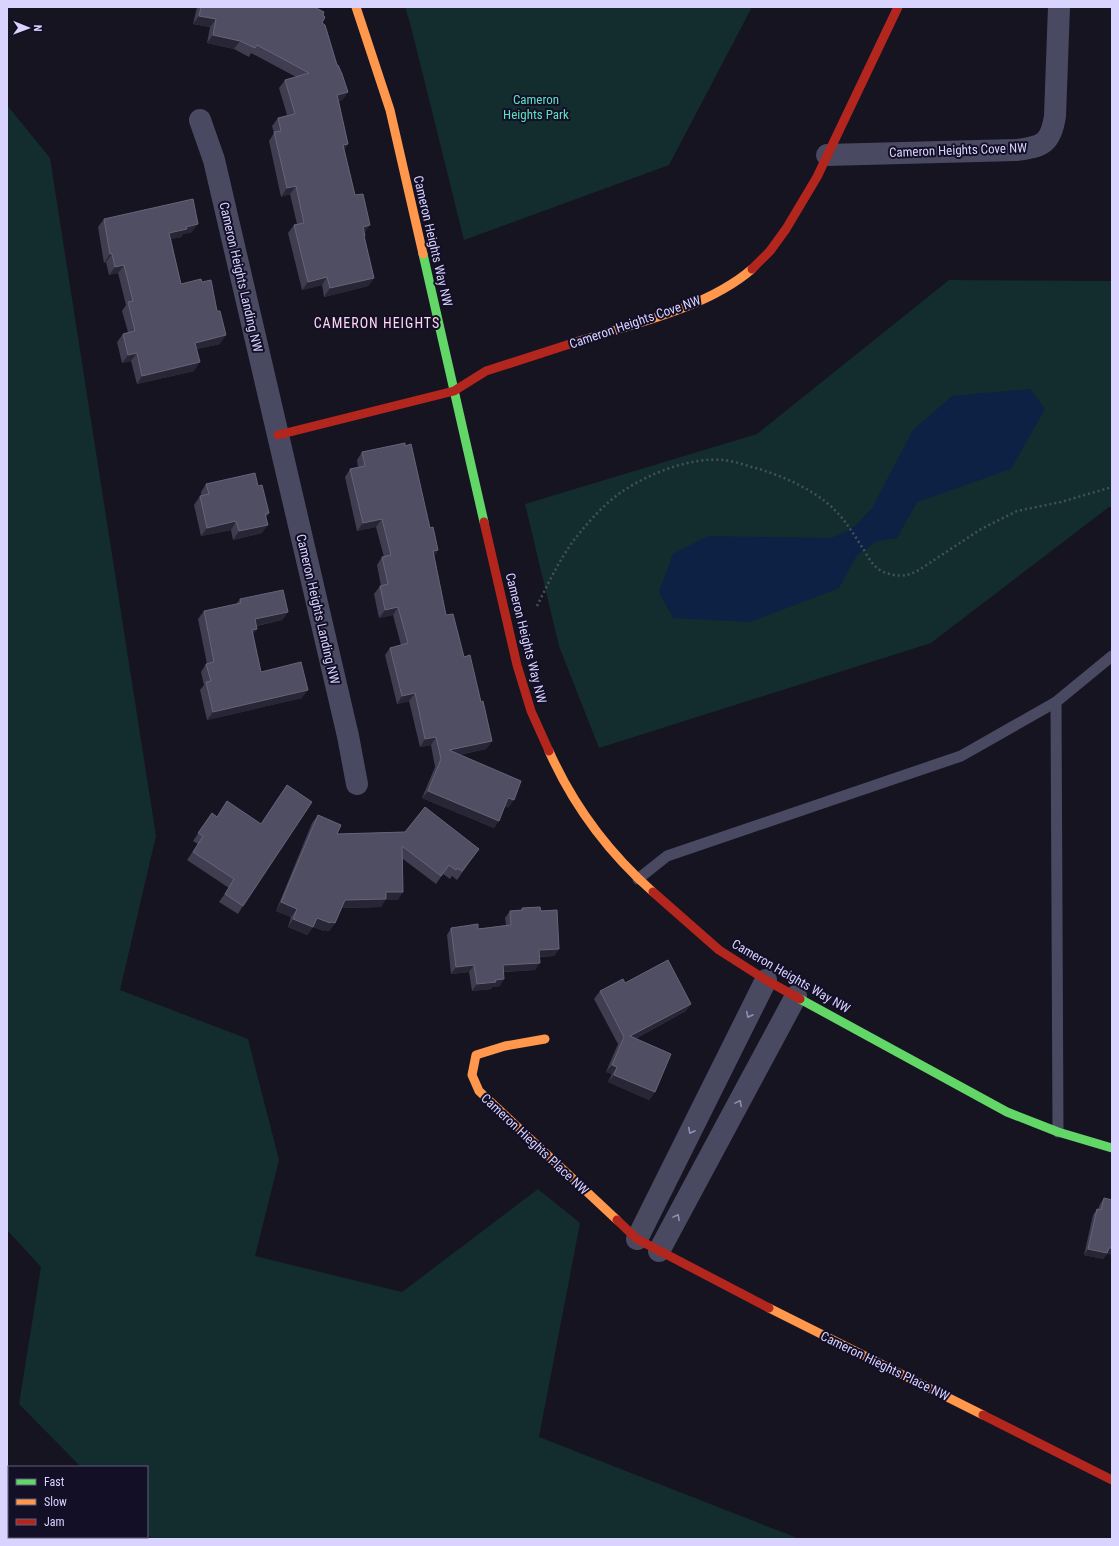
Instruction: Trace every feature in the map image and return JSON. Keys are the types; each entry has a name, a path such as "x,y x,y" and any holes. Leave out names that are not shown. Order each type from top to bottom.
{"street":[{"name":"Cameron Heights Way NW","path":"356,7 390,110 517,665 531,711 555,765 586,818 622,863 638,879 719,950 766,980 1007,1112 1058,1132 1112,1148"},
{"name":"Cameron Heights Cove NW","path":"454,391 486,371 678,310 709,296 751,270 770,251 786,229 814,183 898,7"},
{"name":"Cameron Heights Cove NW","path":"827,155 1016,150 1031,148 1044,143 1053,132 1056,116 1059,7"},
{"name":"Cameron Heights Landing NW","path":"200,120 214,160 348,736 357,784"},
{"path":"278,435 454,391"},
{"path":"637,1239 766,980"},
{"path":"659,1251 796,996"},
{"name":"Cameron Hieghts Place NW","path":"545,1038 505,1046 476,1055 472,1075 479,1091 637,1239 753,1300 1112,1480"}],"lane":[{"path":"638,879 667,856 961,756 1056,702 1112,656"},
{"path":"1056,702 1058,1132"}],"path":[{"path":"537,606 574,540 605,506 624,491 669,468 702,461 724,460 742,464 782,477 805,488 825,501 840,514 847,522 876,567 885,572 896,575 907,575 931,563 981,529 1018,511 1061,502 1112,487"}],"green space":[{"name":"Cameron Heights Park","path":"405,7 752,7 669,165 464,240"},
{"path":"7,105 50,158 156,836 120,990 248,1039 279,1160 255,1256 402,1292 538,1189 580,1223 539,1437 800,1539 152,1539 148,1535 148,1466 80,1466 19,1404 41,1267 7,1230"},
{"path":"949,280 1112,281 1112,507 1109,507 931,643 599,748 559,646 525,504 757,434"}],"water":[{"path":"1030,389 1045,409 1011,469 917,502 897,538 877,541 857,555 839,588 750,622 673,618 659,592 673,554 708,536 831,538 844,533 855,526 872,508 913,430 952,396"}],"building":[{"path":"201,7 314,7 324,12 323,15 325,17 322,23 325,25 337,65 342,74 348,92 337,95 348,144 343,145 355,195 363,194 370,225 363,227 364,236 374,278 330,288 327,277 308,282 294,225 304,223 296,186 287,188 274,132 281,131 278,118 295,114 285,80 309,73 257,45 255,48 240,41 213,35 216,19 199,16"},
{"path":"193,199 198,224 186,227 187,229 169,233 181,284 201,279 202,282 211,280 217,311 220,311 226,335 195,343 200,362 142,376 137,353 128,355 123,334 135,331 128,302 133,301 124,265 115,267 112,254 110,254 104,219"},
{"path":"405,443 405,446 411,444 430,528 433,527 438,550 433,551 446,615 453,614 464,657 470,655 492,741 449,750 521,781 514,800 508,798 499,821 428,791 441,759 436,737 425,739 415,693 402,696 390,648 408,643 398,607 385,610 380,586 388,584 382,557 391,555 382,519 363,523 350,469 365,466 362,452"},
{"path":"255,473 258,486 262,485 269,513 265,514 268,525 239,531 236,521 207,528 200,496 209,494 206,484"},
{"path":"283,590 288,612 255,619 257,629 252,630 261,672 301,662 308,690 213,712 206,682 211,681 206,664 214,662 204,611 241,603 240,599"},
{"path":"287,785 312,802 243,906 225,894 234,879 193,852 203,836 198,833 212,813 217,817 227,801 261,824"},
{"path":"425,807 479,849 462,871 457,868 456,870 449,865 441,876 402,846 403,892 386,892 386,899 345,900 335,923 330,923 317,918 313,927 293,919 297,909 281,902 318,815 341,825 337,834 405,832"},
{"path":"540,907 541,911 557,910 559,949 539,950 540,963 503,965 504,979 495,980 496,982 477,984 474,965 456,967 451,928 478,924 478,929 511,925 510,911 523,910 522,908"},
{"path":"668,960 691,1004 630,1036 671,1054 655,1092 614,1075 617,1067 612,1065 624,1037 600,991 623,979 625,983"},
{"path":"1104,1198 1112,1200 1112,1248 1109,1248 1107,1253 1088,1249 1097,1209 1101,1210"}],"traffic: fast":[{"path":"423,254 484,522"},
{"path":"800,999 1007,1112 1058,1132 1112,1148"}],"traffic: slow":[{"path":"356,7 390,110 423,254"},
{"path":"576,342 645,321 692,304 734,283 752,269"},
{"path":"549,751 569,790 594,827 622,861 653,892"},
{"path":"545,1039 505,1046 476,1055 472,1075 479,1091 617,1220"},
{"path":"769,1308 983,1415"}],"traffic: jam":[{"path":"752,269 770,251 786,229 817,177 898,7"},
{"path":"278,435 454,391 486,371 576,342"},
{"path":"484,522 517,665 531,711 549,751"},
{"path":"653,892 719,950 766,980 800,999"},
{"path":"617,1220 637,1239 769,1308"},
{"path":"983,1415 1112,1480"}],"district":[{"name":"CAMERON HEIGHTS","path":"377,323"}]}
